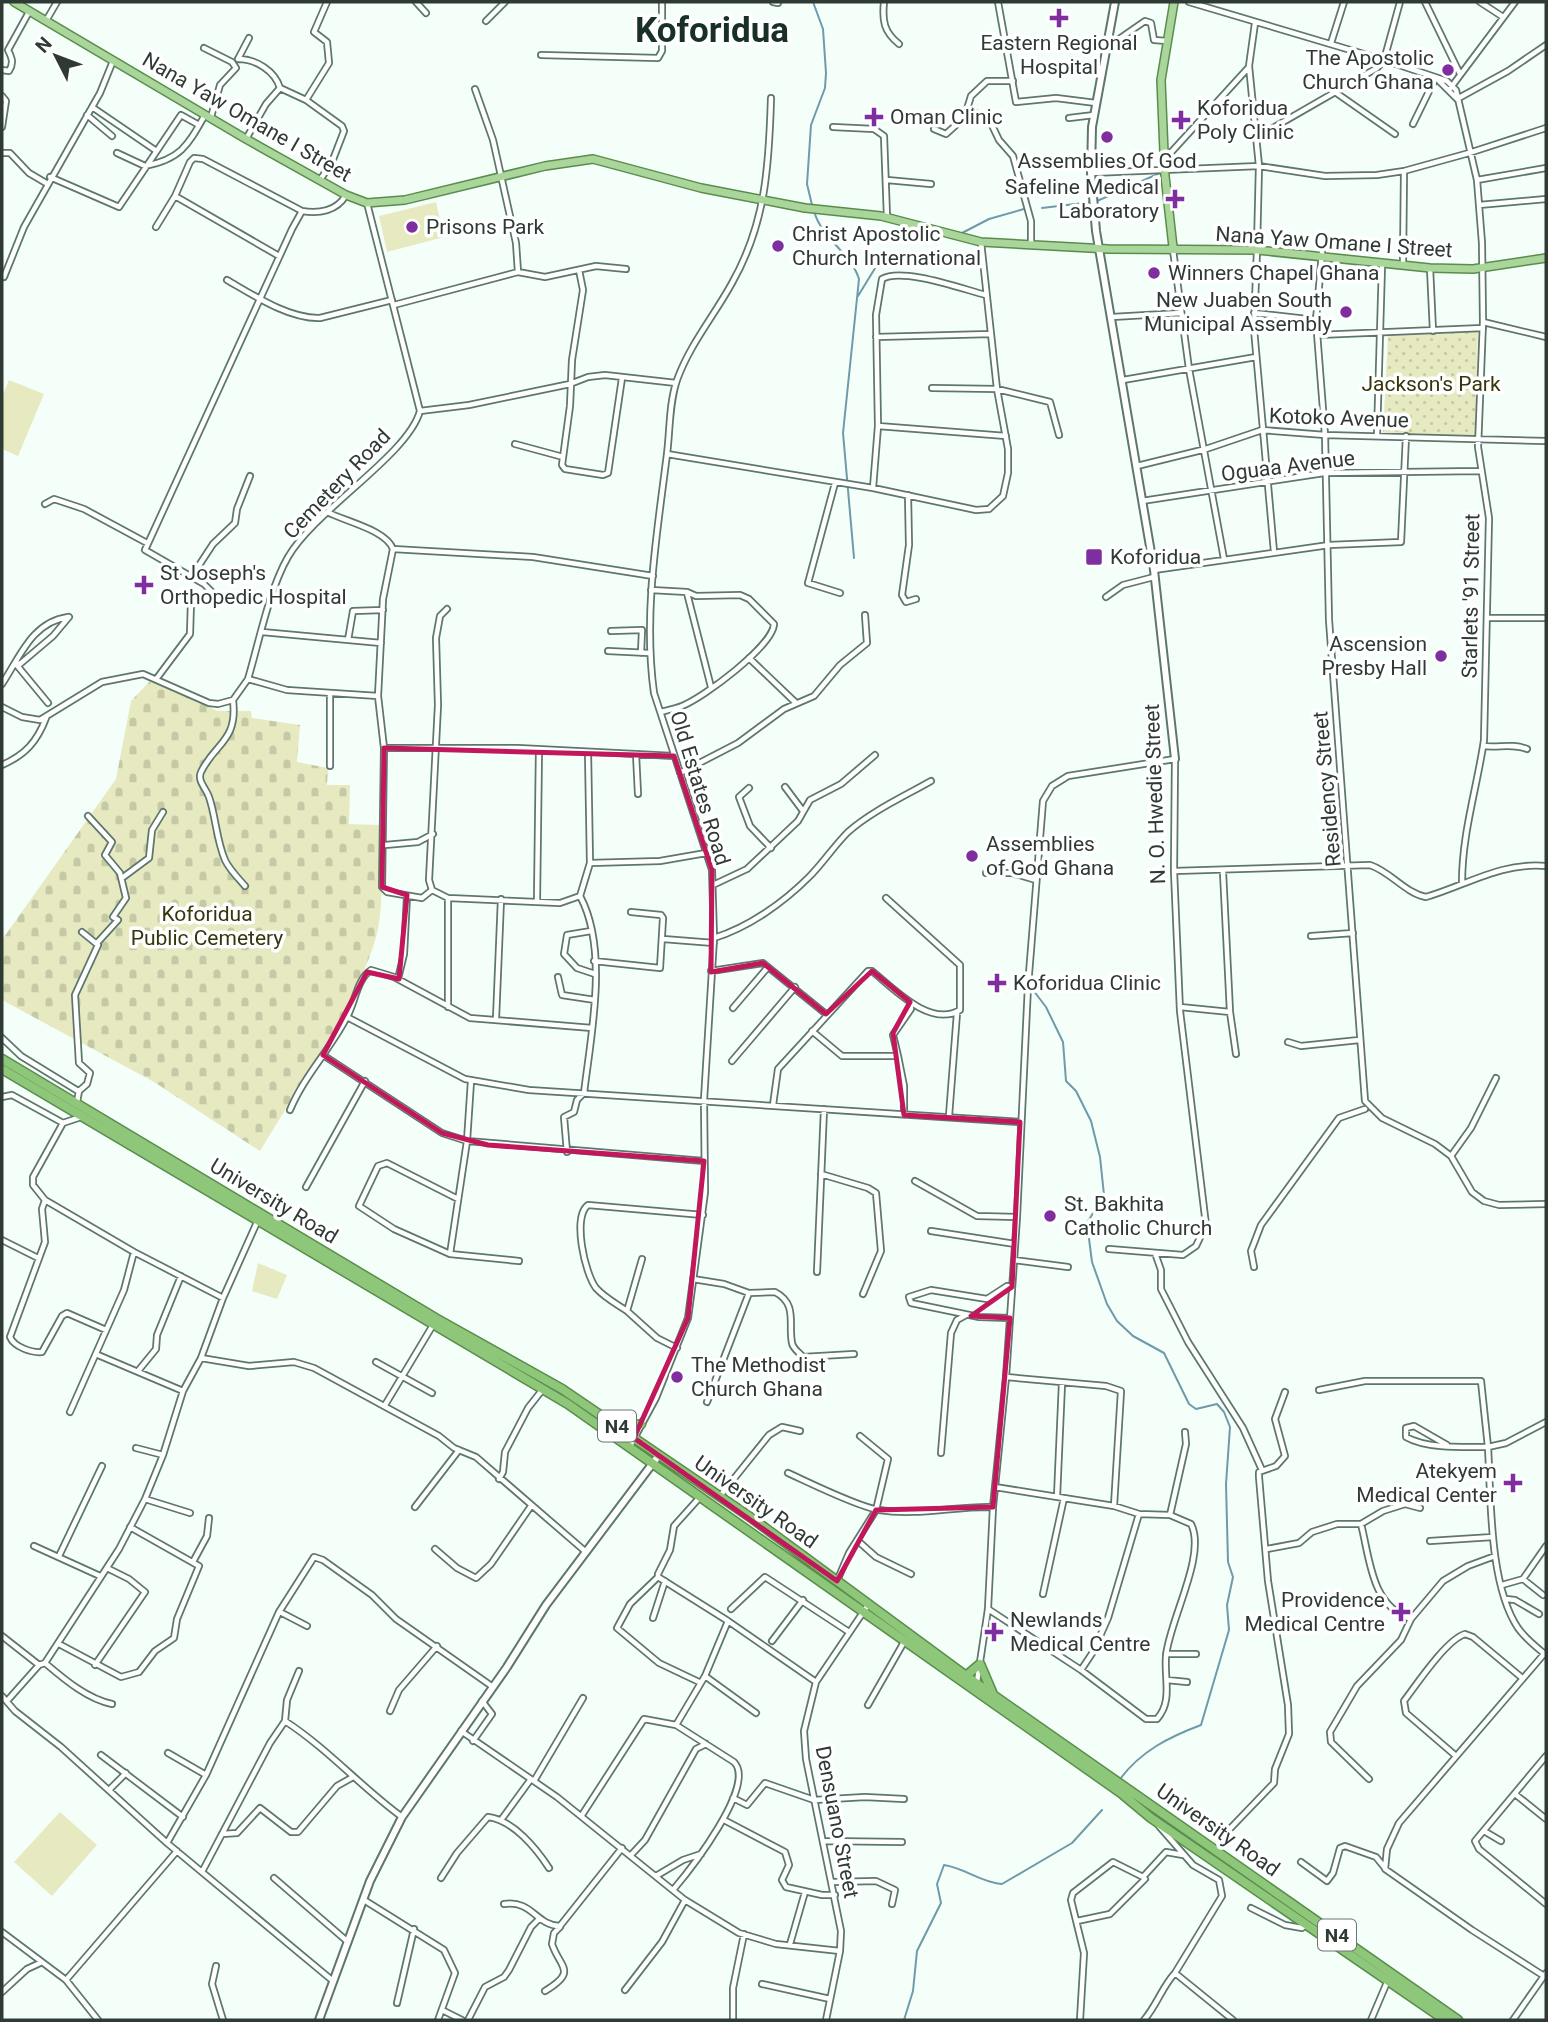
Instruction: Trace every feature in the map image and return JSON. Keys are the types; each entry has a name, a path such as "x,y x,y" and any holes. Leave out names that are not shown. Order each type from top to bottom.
{"highway":[{"name":"University Road","path":"2,1059 77,1102 543,1389 659,1455 837,1581 904,1642 1127,1798 1151,1818 1199,1844"},
{"name":"University Road","path":"2,1069 435,1322 562,1389 622,1430 653,1463 992,1692 1306,1924 1458,2020"},
{"path":"622,1430 641,1424"},
{"path":"966,1676 980,1664 992,1692"},
{"name":"University Road","path":"1213,1854 1312,1916 1445,2020"}],"main road":[{"name":"Nana Yaw Omane I Street","path":"14,2 47,19 246,139 346,195 367,203 405,200 500,177 593,159 701,188 804,208 887,217 981,242 1173,249 1257,249 1403,264 1482,266"},
{"path":"1173,249 1164,161 1161,79 1174,2"},
{"name":"Nana Yaw Omane I Street","path":"1322,255 1382,265 1430,268 1482,266 1546,258"}],"street":[{"path":"47,19 57,2"},
{"path":"306,100 329,63 327,42 314,32 327,2"},
{"path":"416,2 426,13"},
{"path":"486,22 505,2"},
{"path":"541,55 657,58 662,51 662,2"},
{"path":"884,2 883,24 888,35 900,44"},
{"path":"998,2 1016,102 1056,98 1096,103"},
{"name":"N. O. Hwedie Street","path":"1109,1249 1189,1253 1196,1246 1206,1225 1180,1007 1174,871 1175,759 1154,573 1093,202 1091,173 1094,115 1115,2"},
{"path":"1189,2 1384,60 1451,88 1515,2"},
{"path":"1331,43 1344,2"},
{"path":"1257,137 1374,70 1384,60 1400,2"},
{"path":"1425,2 1460,74"},
{"path":"1480,2 1503,17"},
{"path":"2,70 9,71 11,67 13,59 8,50 30,10"},
{"path":"1105,48 1145,21 1151,23 1154,40 1167,41"},
{"path":"1255,23 1249,66 1259,166 1254,313 1274,552"},
{"path":"117,153 145,166 175,156 188,144 208,116 220,85 235,66 249,38"},
{"path":"1456,99 1508,71 1546,45"},
{"path":"204,48 235,66"},
{"path":"239,58 249,59 273,74 280,88 306,100 344,131 332,162 320,180"},
{"path":"4,277 16,244 46,183 92,107 113,61"},
{"path":"1164,161 1249,66"},
{"path":"1413,124 1436,80"},
{"path":"934,129 946,134 956,125 959,113 967,109 971,96 986,81 1013,81"},
{"path":"246,139 266,104 280,88"},
{"name":"Starlets '91 Street","path":"1451,88 1477,180 1483,325 1480,471 1489,518 1483,746 1467,818 1462,883"},
{"path":"475,89 494,140 516,243 518,272"},
{"path":"1334,92 1395,134"},
{"path":"2,96 6,101 2,127"},
{"name":"Old Estates Road","path":"632,1442 677,1348 688,1318 703,1215 704,1100 714,940 713,886 706,853 654,693 649,653 651,590 676,383 696,338 743,262 764,201 770,158 771,98"},
{"path":"92,107 155,150"},
{"path":"967,109 989,119 999,141 1013,156 1031,221 1031,243"},
{"path":"50,177 119,208 155,150 182,114 199,125"},
{"path":"87,115 112,136"},
{"path":"1069,118 1094,115"},
{"path":"833,127 881,132 887,180 887,217"},
{"path":"1091,173 1259,166 1338,177 1404,172 1546,128"},
{"path":"3,151 10,153 29,173 46,183"},
{"path":"156,227 190,162 198,157 302,211 324,211 335,207 346,195"},
{"path":"1477,180 1546,167"},
{"path":"1403,264 1404,172"},
{"path":"887,180 905,179 931,184"},
{"path":"174,196 279,256"},
{"path":"1479,205 1546,199"},
{"path":"367,203 420,411 469,405 569,384 588,377 676,383"},
{"path":"157,678 190,634 191,601 204,601 212,593 192,576 146,553 147,543 259,298 302,211"},
{"path":"667,454 873,488 976,510 989,509 1003,496 1008,473 1006,436 997,389 981,242"},
{"path":"1173,249 1189,369 1206,449 1224,559"},
{"name":"Residency Street","path":"1322,255 1316,320 1325,435 1329,620 1366,1101 1382,1118 1434,1144 1451,1156 1472,1192 1484,1201 1499,1205 1546,1204"},
{"path":"1377,435 1382,265"},
{"path":"227,280 259,298 315,318 518,272 545,277 596,266 626,269"},
{"path":"1430,268 1433,331"},
{"path":"579,270 583,290 569,384 570,406 563,457 565,468 606,475 622,378"},
{"path":"873,488 878,426 876,337 880,284 890,274 986,295"},
{"path":"1112,317 1181,313"},
{"path":"1254,313 1316,320"},
{"path":"1318,335 1433,331 1483,325 1546,337"},
{"path":"876,337 991,334"},
{"path":"1123,380 1256,357"},
{"path":"932,388 997,389 1050,402 1059,435"},
{"name":"Cemetery Road","path":"233,701 248,679 288,557 327,512 408,434 420,411"},
{"path":"878,426 1006,436"},
{"name":"Kotoko Avenue","path":"1137,466 1206,449 1262,430 1325,435 1546,441"},
{"path":"1106,597 1130,582 1154,573 1224,559 1329,545 1401,542 1406,436"},
{"path":"515,444 563,457"},
{"name":"Oguaa Avenue","path":"1141,501 1324,473 1480,471"},
{"path":"192,576 214,544 235,523 237,509 250,476"},
{"path":"835,483 808,583 840,593"},
{"path":"908,495 909,545 901,595 906,602 916,599"},
{"path":"45,504 54,499 72,504 147,543"},
{"path":"327,512 351,524 377,531 393,548 383,610 378,696 384,748 384,890 422,898 432,890"},
{"path":"393,548 533,557 653,576"},
{"path":"651,590 687,592 696,596 740,595 749,599 772,620 774,632 748,658 711,687 682,706 661,712"},
{"path":"687,592 711,687"},
{"path":"447,609 440,616 436,638 433,834 429,880 432,890 448,898 560,903 580,896"},
{"path":"348,640 353,611 383,610"},
{"path":"680,773 738,743 796,703 814,696 840,665 867,643 865,615"},
{"path":"2,684 15,663 39,627 55,619 68,617 53,636 20,664 15,663"},
{"path":"1487,618 1546,618"},
{"path":"611,631 642,630 641,653"},
{"path":"262,632 381,643"},
{"path":"608,651 649,653"},
{"path":"748,658 796,703"},
{"path":"15,663 48,703"},
{"path":"2,765 25,753 47,718 102,682 143,674 209,703 233,701 235,716 231,729 223,746 200,775 210,800 215,831 226,862 245,886"},
{"path":"248,679 287,690 378,696"},
{"path":"330,694 330,766"},
{"path":"2,707 22,717 47,718"},
{"path":"1483,746 1498,748 1516,744 1527,749"},
{"path":"384,748 539,749 674,756"},
{"path":"537,901 539,749"},
{"path":"567,1152 564,1117 574,1112 577,1100 584,1093 595,1000 592,931 580,896 590,863 588,752"},
{"path":"636,754 638,794"},
{"path":"713,886 734,878 771,848 803,812 810,800 841,784 875,755"},
{"path":"975,1692 988,1609 993,1507 1006,1377 1028,986 1043,801 1059,779 1079,772 1175,759"},
{"path":"663,939 714,940 736,930 770,909 810,876 849,832 931,781"},
{"path":"785,787 803,812"},
{"path":"748,788 739,797 748,821 771,848"},
{"path":"122,878 149,858 152,830 163,811"},
{"path":"77,1102 79,1091 87,1084 90,1073 79,1063 75,995 97,943 118,920 113,917 126,898 122,878 105,855 112,842 89,816"},
{"path":"384,845 418,842 433,834"},
{"path":"590,863 660,861 706,853"},
{"path":"1174,871 1223,872 1360,865 1382,869 1422,897 1501,868 1525,864 1546,866"},
{"path":"1223,872 1230,1012 1236,1054"},
{"path":"986,873 1012,873 1036,880"},
{"path":"398,979 404,954 407,896"},
{"path":"448,898 448,1007"},
{"path":"886,898 960,965 960,1010 957,1013 949,1116"},
{"path":"496,1019 501,899"},
{"path":"594,961 660,968 663,939 660,915 631,912"},
{"path":"592,931 567,935 564,954 577,968 595,974"},
{"path":"82,932 97,943"},
{"path":"1311,936 1353,933"},
{"path":"711,971 759,962 795,987 826,1014"},
{"path":"733,1008 768,967"},
{"path":"290,1110 347,1017 367,972 371,970 384,972 470,1018 592,1028"},
{"path":"773,1105 777,1072 826,1014 870,970 910,1002 928,1011 957,1013"},
{"path":"558,977 562,995 595,1000"},
{"path":"732,1060 795,987"},
{"path":"904,1115 904,1086 893,1035 911,1009 910,1002"},
{"path":"1180,1007 1230,1012"},
{"path":"347,1017 471,1081 529,1090 1020,1122"},
{"path":"812,1031 842,1056 898,1056"},
{"path":"2,1038 30,1062 79,1091"},
{"path":"1288,1042 1301,1046 1360,1040"},
{"path":"323,1055 442,1133 467,1141 567,1152 704,1161"},
{"path":"1451,1156 1471,1128 1496,1078"},
{"path":"450,1254 467,1141 471,1081"},
{"path":"306,1187 365,1082"},
{"path":"2,1097 12,1095 63,1123"},
{"path":"817,1272 824,1109"},
{"path":"1254,1267 1250,1260 1251,1251 1261,1225 1339,1118 1365,1109"},
{"path":"81,1117 63,1123 33,1177 33,1185 45,1200 134,1252 223,1298"},
{"path":"458,1199 387,1163 378,1166 359,1201 362,1210 394,1229 450,1254 519,1261"},
{"path":"821,1174 876,1193 881,1251 863,1294"},
{"path":"915,1181 977,1216 1017,1217"},
{"path":"45,1200 42,1209 45,1242 10,1331 12,1342 35,1353 42,1352 62,1316 67,1313 106,1330"},
{"path":"677,1348 657,1338 603,1294 590,1278 582,1243 581,1214 588,1205 703,1215"},
{"path":"7,1701 58,1644 107,1568 145,1499 163,1455 183,1391 201,1358 223,1298 258,1220"},
{"path":"931,1231 1015,1244"},
{"path":"2,1240 38,1258"},
{"path":"70,1412 98,1354 124,1290 134,1252"},
{"path":"1155,1253 1161,1270 1161,1289 1188,1342 1243,1428 1262,1470 1259,1478 1268,1581 1287,1691 1289,1734 1275,1769 1274,1783 1223,1836"},
{"path":"627,1311 642,1259"},
{"path":"1014,1260 1068,1267"},
{"path":"138,1371 156,1349 157,1335 181,1276"},
{"path":"693,1279 724,1284 749,1293 775,1292 787,1301 792,1315 792,1343 803,1357 854,1354"},
{"path":"1010,1318 967,1315 911,1303 909,1297 931,1290 987,1299 1007,1286 1012,1287"},
{"path":"707,1402 749,1293"},
{"path":"941,1453 951,1333 957,1320 967,1315"},
{"path":"385,1405 405,1377 418,1345 435,1322"},
{"path":"98,1354 183,1391"},
{"path":"201,1358 249,1366 294,1362 332,1376 459,1450 476,1457 586,1552"},
{"path":"376,1362 432,1393"},
{"path":"1006,1377 1106,1386 1121,1391 1114,1506"},
{"path":"1319,1390 1365,1381 1481,1381 1495,1556 1506,1600 1517,1628 1545,1655 1521,1677 1399,1823 1387,1849 1385,1869"},
{"path":"1057,1497 1062,1383"},
{"path":"499,1479 503,1472 505,1452 528,1408 543,1389"},
{"path":"1262,1470 1276,1466 1284,1456 1275,1419 1285,1392"},
{"path":"1447,1445 1414,1426 1406,1428 1406,1437 1411,1440 1447,1445 1488,1447 1506,1443 1546,1422"},
{"path":"719,1496 769,1435 782,1427 800,1431"},
{"path":"1170,1515 1186,1444 1185,1432"},
{"path":"837,1581 857,1540 876,1510 888,1457 860,1436"},
{"path":"136,1448 163,1455"},
{"path":"415,1507 457,1457 459,1450"},
{"path":"318,2020 364,1900 402,1817 493,1688 546,1605 659,1455"},
{"path":"59,1556 102,1466"},
{"path":"788,1473 876,1510 933,1511 950,1507 993,1507"},
{"path":"988,1609 1081,1670 1151,1721 1157,1720 1167,1702 1166,1654 1195,1539 1191,1524 1170,1515 1139,1514 1114,1506 995,1487"},
{"path":"699,1682 659,1663 617,1628 630,1604 658,1577 659,1567 668,1554 674,1526 701,1496"},
{"path":"1043,1594 1064,1498"},
{"path":"145,1499 190,1513"},
{"path":"1267,1549 1282,1544 1300,1543 1312,1532 1337,1524 1361,1524 1384,1511 1405,1504 1420,1508"},
{"path":"435,1549 457,1568 476,1578 491,1564 531,1506"},
{"path":"1081,1670 1103,1632 1139,1514"},
{"path":"194,1560 207,1536 209,1518"},
{"path":"1361,1524 1365,1551 1381,1595 1393,1612 1411,1619"},
{"path":"58,1644 121,1677 139,1672 155,1651 174,1638 177,1619 200,1572 194,1560 130,1527"},
{"path":"1430,1541 1493,1537"},
{"path":"857,1540 876,1557 911,1574"},
{"path":"34,1546 100,1576"},
{"path":"1503,1585 1523,1579 1546,1546"},
{"path":"1369,1779 1331,1742 1331,1732 1357,1686 1401,1640 1411,1619 1450,1575 1495,1556"},
{"path":"167,1843 206,1775 279,1612 307,1563 317,1557 382,1602 396,1619 493,1688"},
{"path":"95,1665 145,1592 129,1579 107,1568"},
{"path":"658,1577 817,1682"},
{"path":"731,1609 765,1577 849,1632"},
{"path":"1523,1579 1543,1595"},
{"path":"653,1618 665,1581"},
{"path":"772,1641 803,1600"},
{"path":"1506,1600 1515,1600 1539,1614"},
{"name":"Densuano Street","path":"826,2020 840,1951 841,1931 814,1800 804,1731 808,1704 817,1682 867,1609"},
{"path":"279,1612 307,1626"},
{"path":"676,1725 699,1682 705,1676 728,1621"},
{"path":"1456,1756 1406,1713 1404,1701 1414,1688 1454,1640 1465,1634 1473,1637 1521,1677"},
{"path":"2,1636 73,1685 102,1702 111,1704"},
{"path":"869,1705 904,1642"},
{"path":"390,1711 400,1690 437,1646"},
{"path":"1166,1654 1196,1654"},
{"path":"203,1870 270,1743 285,1721 286,1700 299,1671"},
{"path":"705,1676 756,1713"},
{"path":"1167,1680 1187,1682"},
{"path":"2,1696 167,1843 203,1870 333,1981"},
{"path":"501,1820 532,1780 583,1698"},
{"path":"472,1741 492,1714 482,1702"},
{"path":"582,1815 644,1718 676,1725 694,1740 707,1744 739,1767 740,1777 724,1820 673,1890"},
{"path":"285,1721 322,1747 353,1777 402,1817"},
{"path":"461,1731 582,1815 685,1900 744,1934 776,1944 840,1951"},
{"path":"694,1740 696,1749"},
{"path":"631,1855 645,1840 696,1749 707,1744"},
{"path":"168,1753 206,1775"},
{"path":"102,1755 183,1817"},
{"path":"1546,1756 1475,1841 1479,1849 1546,1903"},
{"path":"109,1790 126,1773"},
{"path":"222,1834 237,1833 260,1808 291,1832 298,1832 337,1786 353,1777"},
{"path":"733,1798 747,1805 765,1783 814,1800 865,1797 904,1799"},
{"path":"1515,1794 1546,1819"},
{"path":"441,1878 485,1818 501,1820 536,1849 549,1868"},
{"path":"1144,2020 1222,1896 1216,1876 1200,1869 1183,1855 1151,1818"},
{"path":"724,1820 785,1852 789,1865 783,1875 783,1885 805,1892 835,1895"},
{"path":"1483,1831 1501,1841"},
{"path":"824,1841 902,1842"},
{"path":"1301,1862 1327,1881 1333,1873 1340,1848 1356,1847 1376,1857 1385,1869 1472,1930 1545,1974 1513,2020"},
{"path":"545,1991 557,1984 565,1973 564,1964 552,1944 554,1933 622,1848"},
{"path":"66,1980 177,1851"},
{"path":"1077,1921 1110,1914 1142,1883 1145,1879 1143,1877 1166,1852 1183,1855"},
{"path":"656,1876 683,1860 702,1853"},
{"path":"1080,2020 1084,1952 1071,1900 1073,1893 1104,1867 1118,1863 1143,1877"},
{"path":"274,1878 349,1942"},
{"path":"833,1882 883,1882 895,1890 892,1904"},
{"path":"790,1944 805,1892"},
{"path":"364,1900 444,1950 455,1973 438,2020"},
{"path":"625,1990 662,1942 685,1900"},
{"path":"504,1904 517,1903 530,1908 539,1919 560,1926"},
{"path":"1251,1908 1285,1925 1302,1928 1312,1916"},
{"path":"468,2020 485,1987 504,1978 531,1927 539,1919"},
{"path":"397,2003 414,1929"},
{"path":"2,1932 66,1980 97,2020"},
{"path":"733,2020 733,1988 744,1934"},
{"path":"2,1992 27,1969 40,1963"},
{"path":"216,1966 212,1984 223,2020"},
{"path":"1175,1973 1233,2020"},
{"path":"1371,2020 1390,1977"},
{"path":"762,1984 830,1998"},
{"path":"1539,1984 1546,1988"},
{"path":"442,2010 462,2020"}],"highlighted area":[{"path":"384,748 674,756 712,870 711,972 763,963 826,1014 872,971 910,1002 893,1033 904,1115 1020,1122 1012,1287 971,1316 1010,1318 993,1507 876,1510 837,1581 634,1438 688,1318 704,1161 488,1145 442,1133 323,1055 367,972 399,979 407,895 382,887"}],"green space":[{"name":"Prisons Park","path":"436,202 444,237 387,252 379,216"},
{"name":"Jackson's Park","path":"1478,332 1475,438 1383,433 1388,335"},
{"path":"9,380 44,394 18,456 2,449 2,397"},
{"name":"Koforidua Public Cemetery","path":"153,678 217,711 251,711 252,718 300,725 297,762 328,768 327,785 350,785 349,824 380,825 380,915 365,969 323,1049 260,1151 154,1082 2,1000 2,940 116,779 131,701"},
{"path":"258,1263 287,1275 277,1299 252,1291"},
{"path":"60,1812 97,1845 52,1896 14,1862"}],"waterway":[{"path":"812,205 807,184 811,125 825,88 826,73 823,29 813,2"},
{"path":"1097,201 1160,173"},
{"path":"1042,208 1092,202"},
{"path":"962,233 989,219 1024,209"},
{"path":"814,211 823,229 850,261 859,279 843,433 854,558"},
{"path":"858,296 883,260"},
{"path":"1021,974 1027,982"},
{"path":"1030,986 1046,1007 1063,1042 1066,1081 1076,1091 1091,1121 1100,1157 1104,1195 1087,1223 1092,1262 1107,1304 1117,1321 1133,1336 1164,1353 1189,1404 1196,1409 1217,1404 1224,1412 1230,1427 1226,1484 1228,1562 1233,1577 1227,1605 1229,1630 1201,1725 1156,1746 1137,1760 1120,1779"},
{"path":"904,2020 913,1991 917,1951 941,1903 937,1884 944,1865 1002,1884 1072,1843 1102,1810"}],"place":[{"name":"Eastern Regional Hospital","path":"1059,18"},
{"name":"The Apostolic Church Ghana","path":"1448,70"},
{"name":"Oman Clinic","path":"874,117"},
{"name":"Koforidua Poly Clinic","path":"1181,120"},
{"name":"Assemblies Of God","path":"1107,137"},
{"name":"Safeline Medical Laboratory","path":"1175,199"},
{"name":"Prisons Park","path":"412,227"},
{"name":"Christ Apostolic Church International","path":"778,246"},
{"name":"Winners Chapel Ghana","path":"1154,273"},
{"name":"New Juaben South Municipal Assembly","path":"1346,312"},
{"name":"Koforidua","path":"1094,557"},
{"name":"St Joseph's Orthopedic Hospital","path":"144,585"},
{"name":"Ascension Presby Hall","path":"1441,656"},
{"name":"Assemblies of God Ghana","path":"972,856"},
{"name":"Koforidua Clinic","path":"997,983"},
{"name":"St. Bakhita Catholic Church","path":"1050,1216"},
{"name":"The Methodist Church Ghana","path":"677,1377"},
{"name":"Atekyem Medical Center","path":"1513,1483"},
{"name":"Providence Medical Centre","path":"1401,1612"},
{"name":"Newlands Medical Centre","path":"994,1632"}],"district":[{"name":"Koforidua","path":"712,30"}]}
